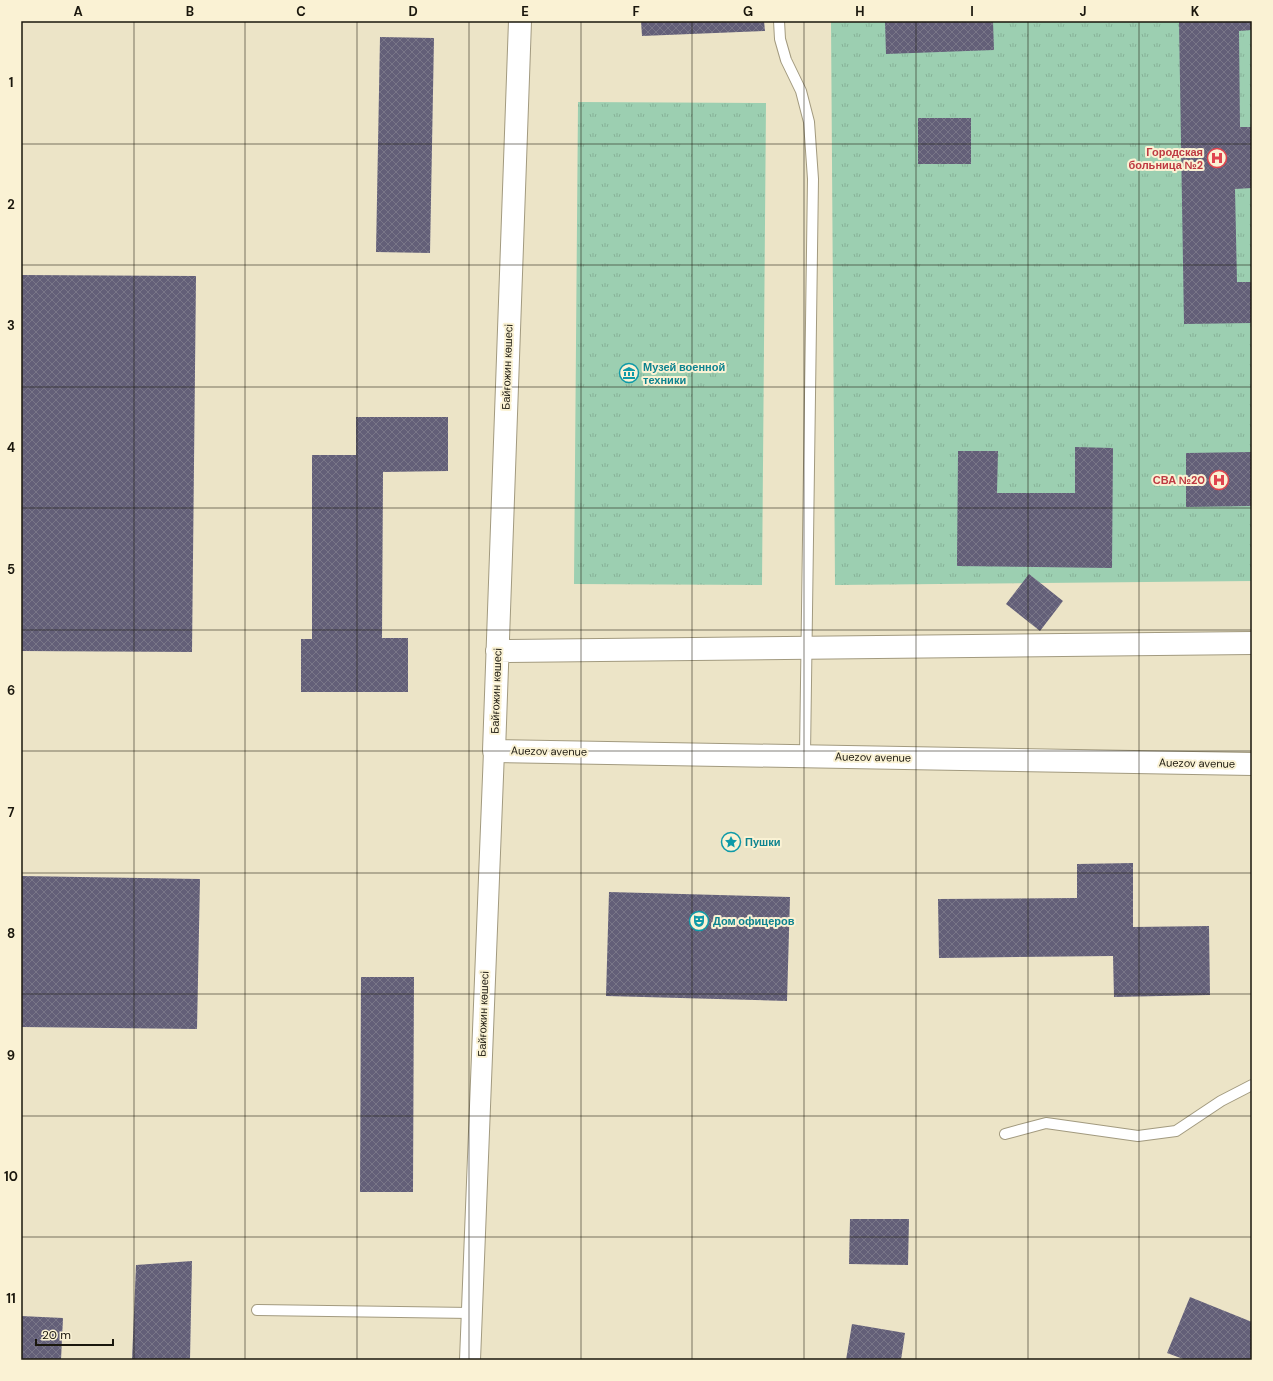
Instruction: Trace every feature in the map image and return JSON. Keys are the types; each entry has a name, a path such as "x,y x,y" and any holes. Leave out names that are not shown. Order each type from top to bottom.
{"main road":[{"name":"Байғожин көшесі","path":"494,751 520,21"},
{"path":"497,651 1252,643"},
{"name":"Auezov avenue","path":"494,751 805,755 1252,764"}],"street":[{"name":"Байғожин көшесі","path":"470,1360 494,751"}],"lane":[{"path":"779,21 780,39 786,60 801,91 809,122 813,179 805,755"},
{"path":"1005,1134 1046,1123 1138,1136 1176,1131 1221,1101 1252,1085"},
{"path":"257,1310 471,1313"}],"green space":[{"path":"831,21 1252,21 1252,581 835,585"},
{"path":"578,102 766,103 762,585 574,584"}],"building":[{"path":"641,21 764,21 765,31 642,36"},
{"path":"885,21 993,21 994,50 886,54"},
{"name":"Городская больница №2","path":"1179,21 1252,21 1252,30 1239,31 1240,127 1252,127 1252,188 1235,189 1237,282 1252,282 1252,323 1184,324"},
{"path":"380,37 434,38 430,253 376,252"},
{"path":"918,118 971,118 971,164 918,164"},
{"path":"21,275 196,276 192,652 21,651"},
{"path":"356,417 448,417 448,471 383,472 382,638 408,638 408,692 301,692 301,639 312,639 312,455 356,455"},
{"path":"1075,447 1113,448 1112,568 957,566 958,451 998,451 997,493 1075,493"},
{"name":"СВА №20","path":"1252,452 1252,506 1186,507 1186,453"},
{"path":"1029,574 1063,601 1040,631 1006,604"},
{"path":"1133,863 1133,927 1209,926 1210,995 1114,997 1113,956 939,958 938,899 1077,898 1077,864"},
{"path":"21,876 200,879 197,1029 21,1027"},
{"path":"609,892 790,897 787,1001 606,996"},
{"path":"361,977 414,977 413,1192 360,1192"},
{"path":"850,1219 909,1219 908,1265 849,1264"},
{"path":"192,1261 190,1360 132,1360 136,1265"},
{"path":"1190,1297 1252,1322 1252,1360 1186,1360 1167,1353"},
{"path":"21,1316 63,1318 61,1360 21,1360"},
{"path":"852,1324 905,1333 901,1360 846,1360"}],"place":[{"name":"Городская больница №2","path":"1217,158"},
{"name":"Музей военной техники","path":"629,373"},
{"name":"СВА №20","path":"1219,480"},
{"name":"Пушки","path":"731,842"},
{"name":"Дом офицеров","path":"699,921"}]}
